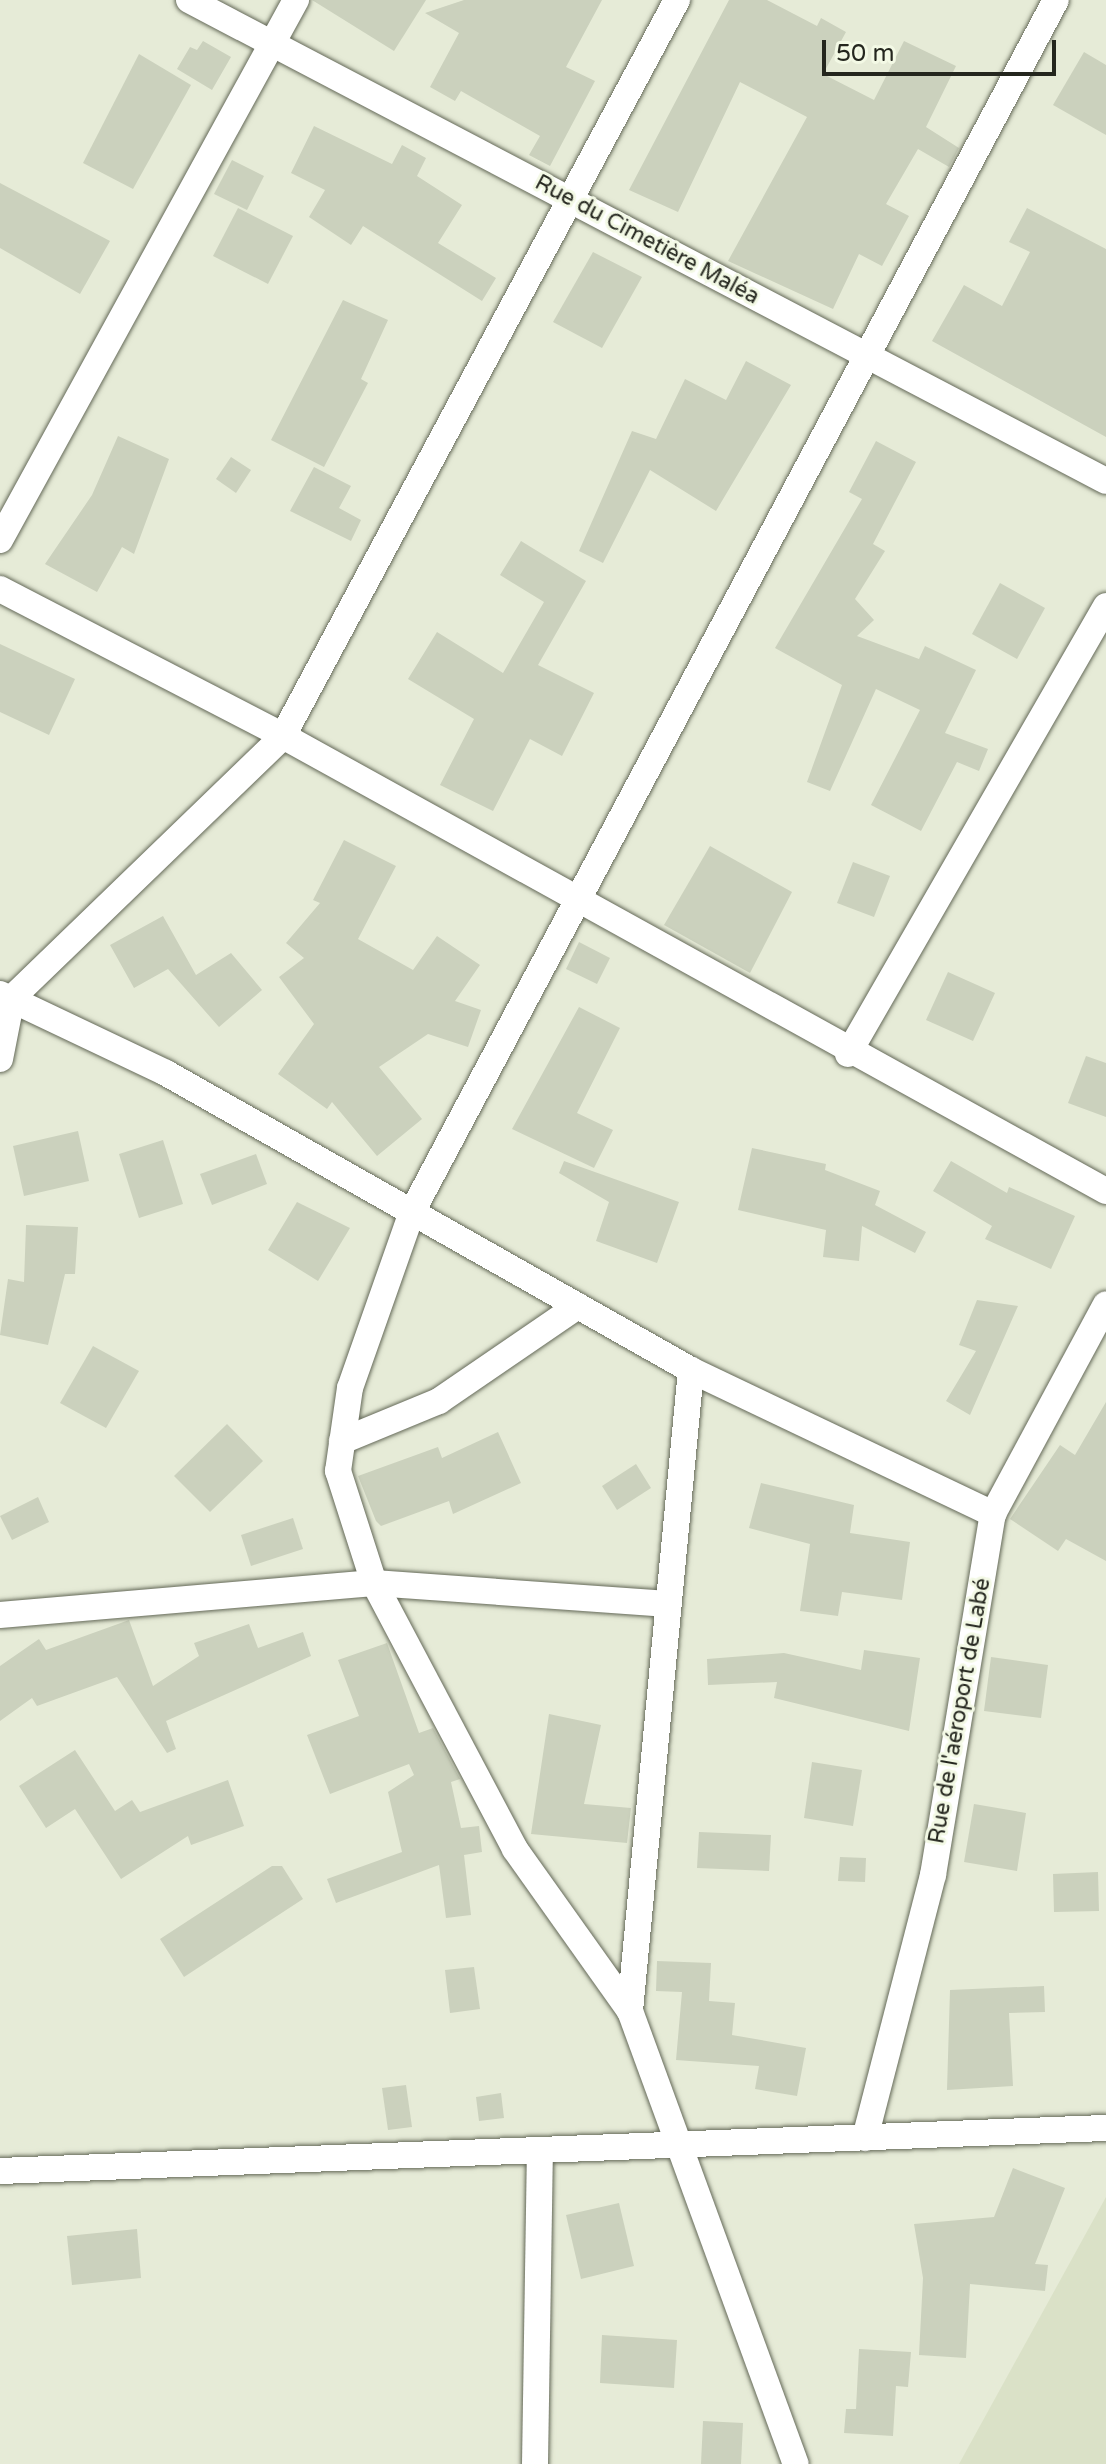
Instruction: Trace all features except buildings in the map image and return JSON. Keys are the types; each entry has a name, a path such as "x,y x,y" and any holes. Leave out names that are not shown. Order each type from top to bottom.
{"street":[{"name":"Rue du Cimetière Maléa","path":"189,0 1106,481"},
{"path":"0,540 296,0"},
{"path":"0,1059 6,996 283,736 677,0"},
{"path":"796,2464 630,2011 515,1849 374,1583 338,1471 350,1388 412,1212 1056,0"},
{"path":"0,589 283,736 848,1054 1106,1191"},
{"path":"848,1054 1106,606"},
{"path":"6,996 166,1073 691,1370 993,1514"},
{"name":"Rue de l'aéroport de Labé","path":"865,2138 933,1875 993,1514 1106,1304"},
{"path":"342,1441 439,1401 578,1306"},
{"path":"630,2011 691,1370"},
{"path":"0,1615 374,1583 668,1604"},
{"path":"0,2171 1106,2128"},
{"path":"535,2464 540,2152"}],"shaded area":[{"path":"1106,2197 1106,2464 959,2464"}]}
